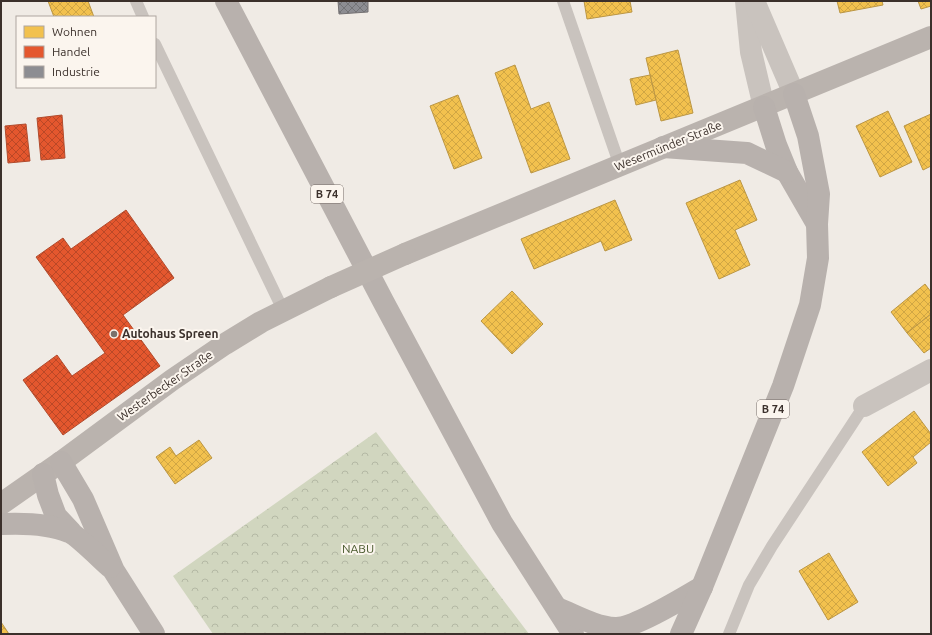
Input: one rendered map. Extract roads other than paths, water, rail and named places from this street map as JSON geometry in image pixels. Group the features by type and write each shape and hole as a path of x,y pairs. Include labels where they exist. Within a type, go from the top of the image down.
{"main road":[{"name":"B 74","path":"226,1 383,301 502,523 573,634"},
{"path":"794,94 808,136 816,175 819,194 817,224"},
{"name":"B 74","path":"702,588 783,386 810,305 818,258 817,224 787,172 776,145 764,107"},
{"path":"663,147 747,153 787,172"},
{"path":"52,468 48,495 56,516 71,532 114,571"},
{"path":"52,468 83,499 114,571 154,634"},
{"path":"1,524 18,523 42,525 71,532"},
{"path":"557,608 601,625 617,628 633,623 702,588"},
{"path":"681,634 702,588"}],"street":[{"path":"746,1 751,52 764,107"},
{"path":"754,1 794,94"},
{"name":"Wesermünder Straße","path":"405,254 931,37"},
{"name":"Westerbecker Straße","path":"1,504 172,380 225,344 283,310 405,254"},
{"path":"864,406 931,370"}],"lane":[{"path":"136,1 143,16"},
{"path":"563,1 620,166"},
{"path":"156,46 283,310"},
{"path":"729,634 749,585 772,546 864,406"}],"place":[{"name":"Autohaus Spreen","path":"114,334"}],"park label":[{"name":"NABU","path":"358,549"}]}
